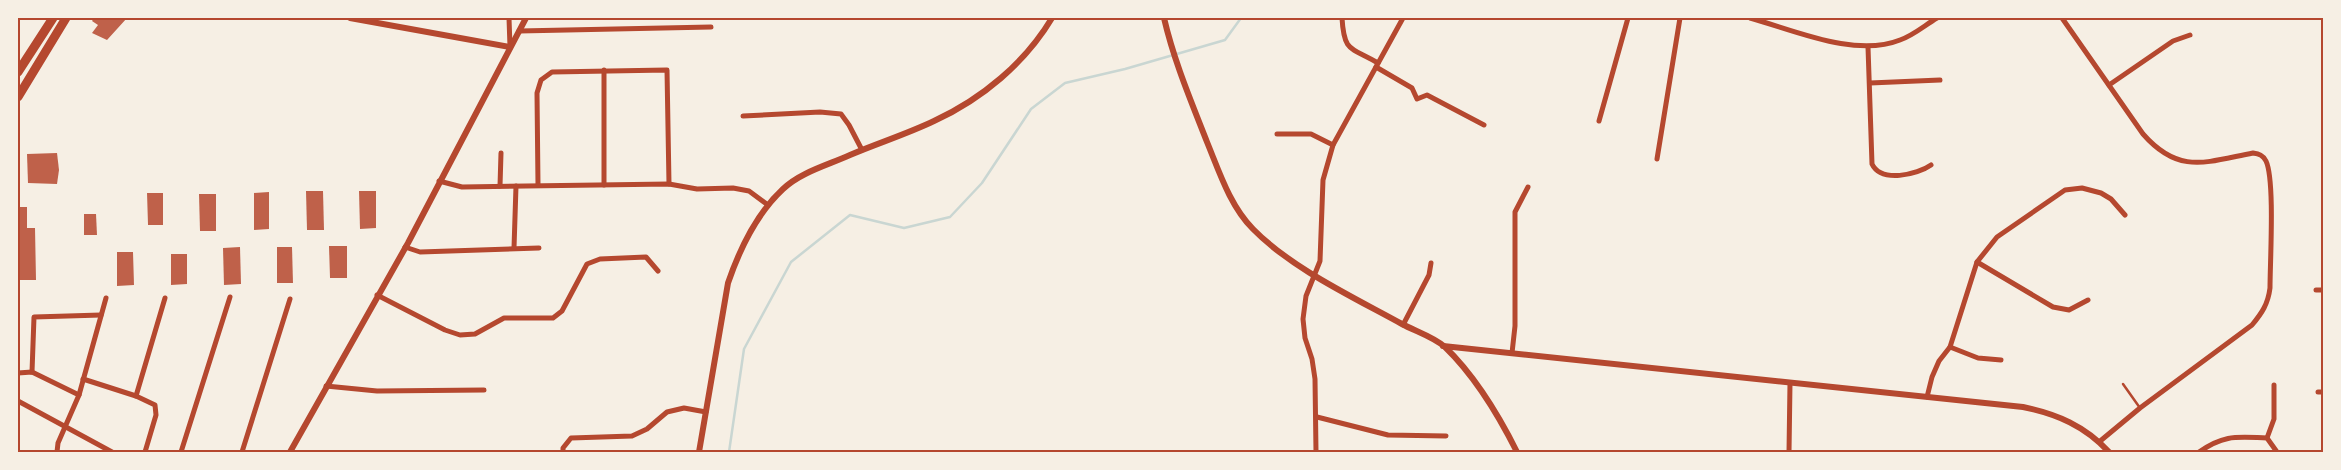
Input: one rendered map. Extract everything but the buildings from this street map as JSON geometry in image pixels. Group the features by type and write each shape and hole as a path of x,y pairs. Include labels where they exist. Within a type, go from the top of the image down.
{"highway":[{"path":"18,70 53,18"},
{"path":"18,97 66,18"}],"street":[{"path":"350,18 510,47"},
{"path":"509,18 510,47"},
{"path":"290,452 405,247 526,18"},
{"path":"699,452 728,283 737,258 748,236 768,205 784,188 806,174 935,121 975,99 1001,79 1021,58 1052,18"},
{"path":"1164,18 1180,73 1221,177 1242,215 1267,242 1314,274 1443,346 1463,368 1489,404 1517,452"},
{"path":"1342,18 1343,39 1347,46 1412,88 1417,99 1427,95 1484,125"},
{"path":"1316,452 1316,379 1305,338 1303,319 1306,296 1320,261 1323,180 1333,145 1403,18"},
{"path":"1599,121 1628,18"},
{"path":"1657,159 1680,18"},
{"path":"1750,18 1826,40 1852,46 1868,47 1901,40 1937,18"},
{"path":"2062,18 2155,148 2184,162 2203,164 2253,154 2260,155 2265,160 2270,179 2270,288 2266,308 2252,325 2140,408 2099,442"},
{"path":"519,31 711,27"},
{"path":"2109,85 2173,41 2190,35"},
{"path":"1868,47 1872,164 1876,171 1881,174 1919,173 1931,166"},
{"path":"604,70 604,185"},
{"path":"538,185 538,93 541,80 552,72 604,70 668,70 669,184"},
{"path":"1870,83 1940,80"},
{"path":"743,116 820,112 840,114 850,125 862,150"},
{"path":"1277,134 1311,134 1333,145"},
{"path":"500,186 501,153"},
{"path":"439,181 462,187 669,184 697,189 733,188 749,191 768,205"},
{"path":"514,248 516,186"},
{"path":"1512,353 1515,326 1515,212 1528,187"},
{"path":"1928,397 1932,377 1939,361 1950,346 1977,262 1997,238 2065,190 2082,188 2101,193 2111,199 2125,215"},
{"path":"405,247 420,252 539,248"},
{"path":"377,295 445,330 460,335 475,334 504,318 553,318 562,311 587,264 600,259 646,258 658,271"},
{"path":"1977,262 2053,307 2069,310 2088,300"},
{"path":"1403,324 1429,275 1431,263"},
{"path":"2316,290 2324,290"},
{"path":"181,452 230,297"},
{"path":"57,452 58,443 79,395 106,298"},
{"path":"136,396 165,298"},
{"path":"242,452 290,299"},
{"path":"32,372 34,318 101,315"},
{"path":"1443,346 2023,407 2046,412 2077,426 2099,442 2108,452"},
{"path":"1950,346 1978,358 2001,360"},
{"path":"18,372 32,372 79,395"},
{"path":"83,379 153,402 157,408 145,452"},
{"path":"1789,452 1790,383"},
{"path":"2267,438 2274,419 2274,385"},
{"path":"326,386 377,391 484,390"},
{"path":"18,401 112,452"},
{"path":"563,450 571,438 632,436 648,428 667,412 684,408 706,412"},
{"path":"1317,417 1388,435 1446,436"},
{"path":"2199,452 2219,440 2231,436 2267,438"},
{"path":"2267,438 2277,452"}],"lane":[{"path":"2122,384 2140,408"}],"waterway":[{"path":"729,452 744,349 791,262 850,215 904,228 950,217 982,183 1031,109 1065,83 1125,69 1225,40 1241,18"}]}
